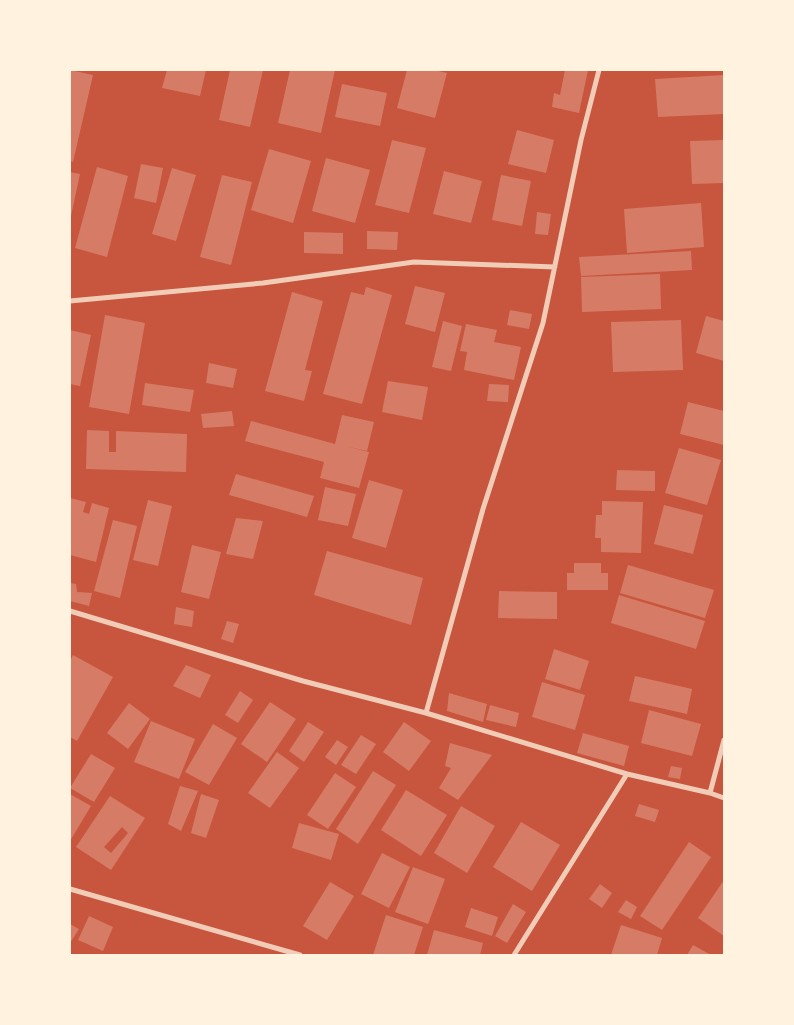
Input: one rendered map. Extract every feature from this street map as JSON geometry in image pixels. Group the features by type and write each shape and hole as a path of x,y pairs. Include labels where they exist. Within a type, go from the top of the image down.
{"street":[{"path":"426,713 483,509 543,323 581,140 599,70"},
{"path":"70,301 263,283 414,262 555,267"},
{"path":"70,611 303,681 426,713 628,774 724,798"},
{"path":"710,793 724,740"},
{"path":"514,955 628,774"},
{"path":"70,889 300,955"}],"building":[{"path":"70,70 93,75 73,162 70,161"},
{"path":"167,70 206,70 200,96 162,88"},
{"path":"230,70 263,70 250,127 219,120"},
{"path":"290,70 335,70 321,133 278,123"},
{"path":"407,70 434,70 447,73 435,118 397,108"},
{"path":"565,70 588,70 579,113 552,107 554,93 560,95"},
{"path":"724,75 724,114 658,117 655,79"},
{"path":"342,84 387,93 380,126 335,117"},
{"path":"517,130 554,140 546,173 508,164"},
{"path":"392,140 426,148 409,213 375,205"},
{"path":"724,140 724,183 692,184 690,141"},
{"path":"269,149 311,161 293,223 251,210"},
{"path":"326,158 370,170 355,223 312,211"},
{"path":"141,164 163,168 156,203 134,198"},
{"path":"97,167 128,176 107,257 75,248"},
{"path":"172,168 196,175 176,241 152,234"},
{"path":"444,171 482,181 471,223 433,214"},
{"path":"70,172 80,174 71,216 70,216"},
{"path":"222,175 252,182 231,265 200,257"},
{"path":"501,175 531,181 522,226 492,220"},
{"path":"701,203 704,247 627,253 624,209"},
{"path":"537,212 551,214 548,235 535,234"},
{"path":"367,231 398,232 397,250 367,249"},
{"path":"304,232 343,233 343,254 304,253"},
{"path":"691,251 692,270 581,276 579,257"},
{"path":"660,274 661,309 582,312 581,277"},
{"path":"415,286 445,293 435,332 405,324"},
{"path":"366,287 392,295 362,404 323,394 351,292 364,295"},
{"path":"292,292 323,301 305,370 312,371 304,401 265,391"},
{"path":"510,310 532,314 529,329 507,325"},
{"path":"105,315 145,323 129,414 89,407"},
{"path":"706,316 724,321 724,361 696,353"},
{"path":"681,320 683,370 613,372 611,322"},
{"path":"443,321 462,326 451,371 432,367"},
{"path":"466,324 497,330 494,342 521,347 514,380 464,370 467,352 460,351"},
{"path":"70,330 91,335 80,386 70,384"},
{"path":"209,363 237,369 233,388 206,383"},
{"path":"388,381 428,387 422,420 382,412"},
{"path":"145,383 194,390 190,412 142,405"},
{"path":"489,384 509,385 508,402 487,401"},
{"path":"688,402 724,411 724,445 680,434"},
{"path":"232,411 234,426 203,428 201,414"},
{"path":"342,415 374,422 367,451 345,446 369,452 359,488 320,478 324,462 245,441 251,421 335,444"},
{"path":"87,430 109,431 109,452 116,452 116,431 187,434 186,472 86,469"},
{"path":"679,448 721,460 707,505 665,493"},
{"path":"617,470 655,471 655,491 616,490"},
{"path":"236,474 314,496 307,517 229,495"},
{"path":"369,480 403,490 386,548 352,538"},
{"path":"325,487 356,494 348,526 318,520"},
{"path":"70,498 86,502 83,512 89,514 92,503 109,508 96,562 70,555"},
{"path":"148,500 172,506 158,566 133,560"},
{"path":"602,501 643,502 641,553 601,552 601,538 595,538 596,515 602,515"},
{"path":"664,505 703,515 693,554 654,544"},
{"path":"236,518 263,521 253,559 226,554"},
{"path":"113,520 137,526 120,598 94,591"},
{"path":"192,545 221,552 209,599 181,592"},
{"path":"327,551 423,578 411,625 314,595"},
{"path":"574,563 601,563 601,573 608,573 608,590 567,590 567,573 574,573"},
{"path":"628,565 714,590 705,618 620,593"},
{"path":"70,583 76,584 77,592 92,593 89,606 70,601"},
{"path":"499,591 557,592 557,619 498,618"},
{"path":"619,595 705,621 696,649 611,623"},
{"path":"176,607 194,611 192,627 174,624"},
{"path":"227,621 239,624 233,643 221,639"},
{"path":"554,649 589,661 580,690 545,679"},
{"path":"73,655 113,677 77,741 70,737 70,661"},
{"path":"186,665 211,675 200,698 173,686"},
{"path":"635,676 692,689 687,714 629,701"},
{"path":"542,682 585,695 575,730 532,717"},
{"path":"240,691 253,700 238,723 225,715"},
{"path":"449,693 487,704 483,722 447,711"},
{"path":"270,702 296,719 267,762 241,744"},
{"path":"129,703 150,719 128,749 107,733"},
{"path":"490,705 519,713 516,727 486,720"},
{"path":"649,710 701,724 692,756 641,743"},
{"path":"151,721 195,739 179,779 134,762"},
{"path":"308,722 324,732 304,762 289,751"},
{"path":"404,722 431,741 409,771 383,752"},
{"path":"213,724 237,738 209,785 185,772"},
{"path":"583,733 629,746 624,766 577,753"},
{"path":"361,735 376,744 356,774 341,765"},
{"path":"337,740 348,747 336,765 325,757"},
{"path":"450,743 492,755 458,800 439,788 451,768 445,766"},
{"path":"277,752 299,768 270,808 248,793"},
{"path":"91,754 115,768 94,802 70,788"},
{"path":"671,766 682,768 680,779 668,777"},
{"path":"373,771 396,785 358,844 336,829"},
{"path":"335,773 356,787 328,829 307,815"},
{"path":"180,786 198,791 181,831 168,824"},
{"path":"406,790 447,815 421,856 381,830"},
{"path":"70,794 91,806 70,841"},
{"path":"201,794 219,800 206,838 191,833"},
{"path":"110,796 145,818 111,870 76,847","holes":["122,827 128,833 111,853 104,847"]},
{"path":"639,804 659,810 655,822 635,816"},
{"path":"461,806 495,826 467,873 434,853"},
{"path":"521,822 560,845 532,891 493,867"},
{"path":"299,823 339,834 331,860 292,848"},
{"path":"689,842 711,857 662,930 640,916"},
{"path":"382,853 410,867 389,908 361,894"},
{"path":"413,867 445,879 428,924 395,912"},
{"path":"724,880 724,936 698,918"},
{"path":"330,882 354,896 327,940 303,926"},
{"path":"600,884 612,893 602,908 589,899"},
{"path":"626,900 637,907 631,919 618,912"},
{"path":"513,904 526,912 507,943 495,936"},
{"path":"471,908 498,917 492,936 465,927"},
{"path":"386,915 423,927 414,955 373,955"},
{"path":"89,916 113,927 103,951 78,940"},
{"path":"70,924 79,929 70,943"},
{"path":"621,925 662,938 657,955 611,955"},
{"path":"434,930 483,943 480,955 427,955"},
{"path":"693,945 711,955 687,955"}]}
